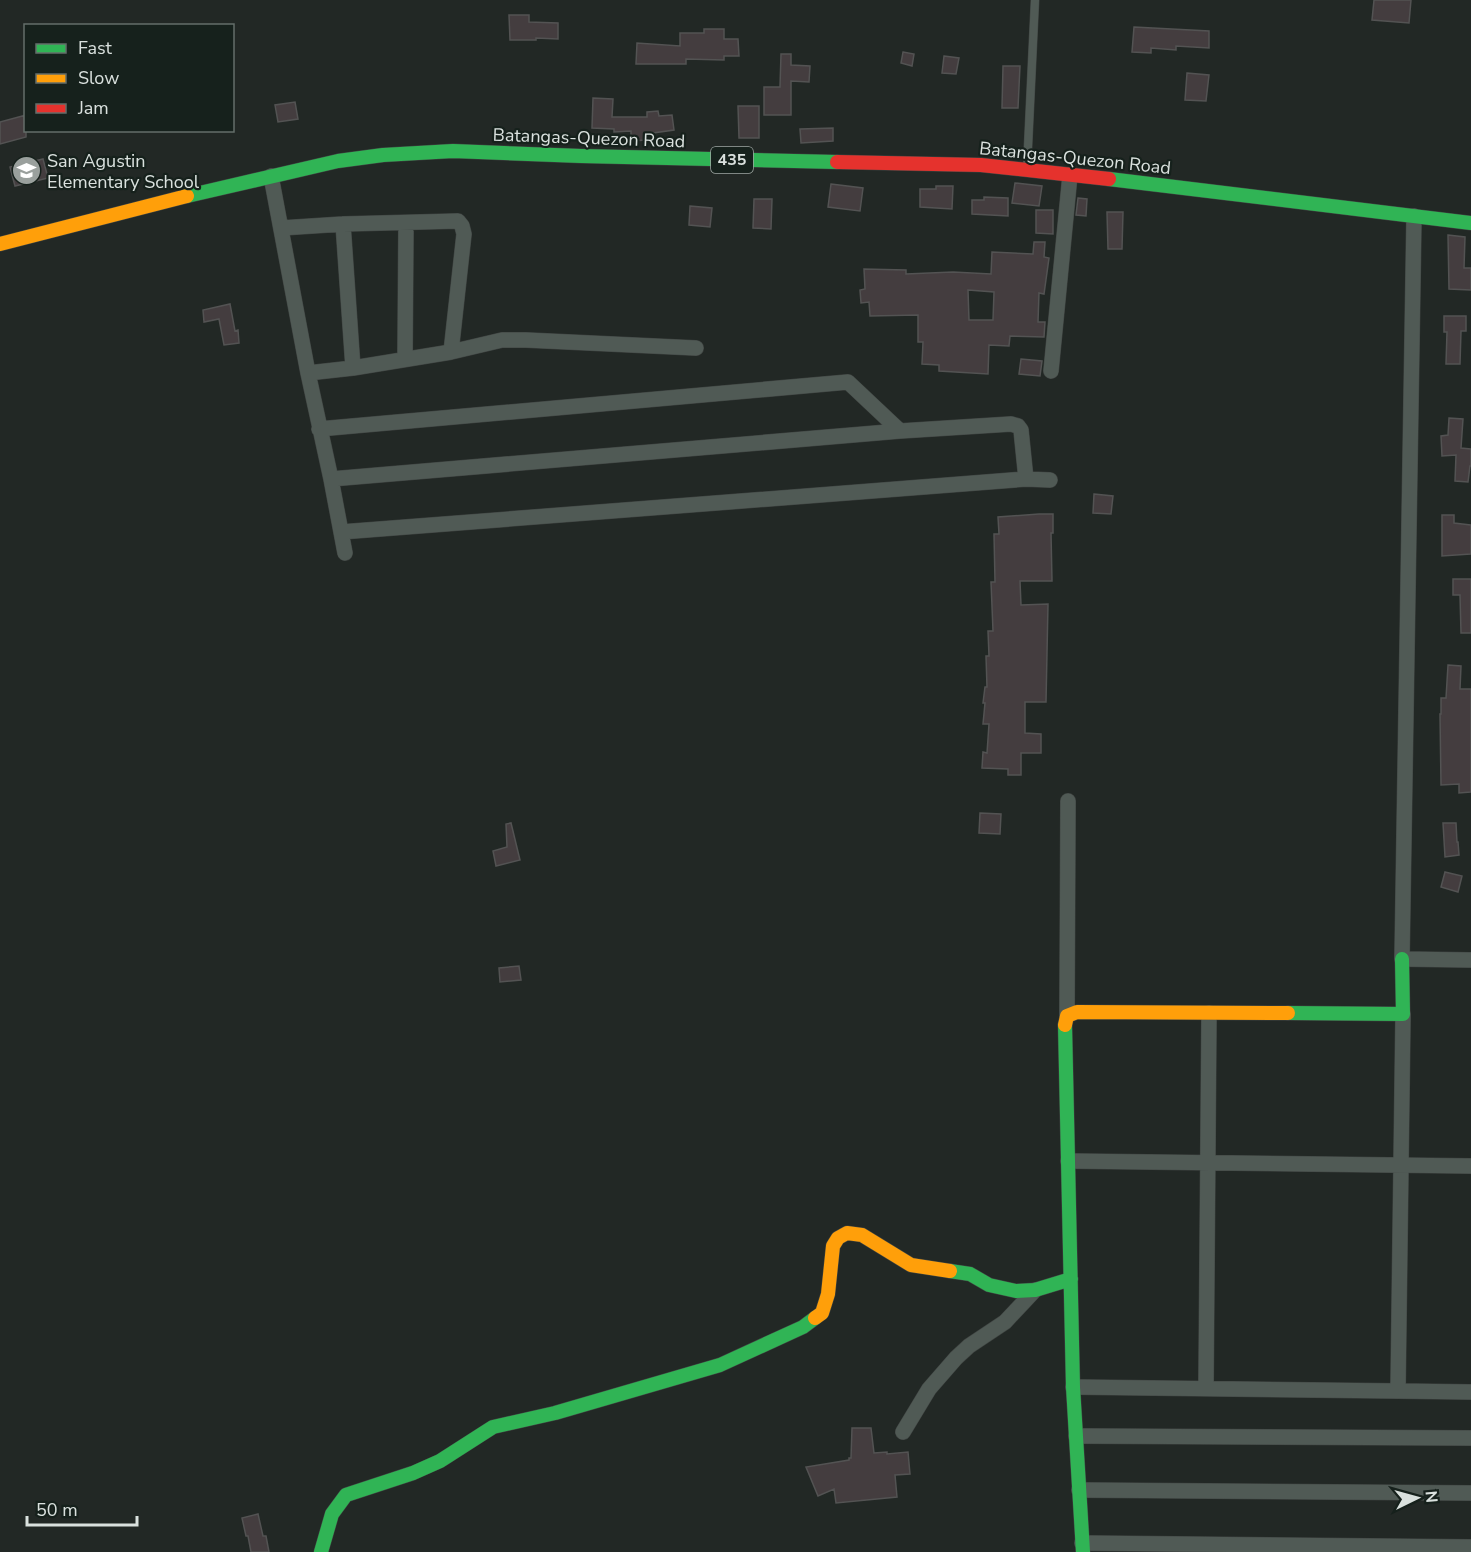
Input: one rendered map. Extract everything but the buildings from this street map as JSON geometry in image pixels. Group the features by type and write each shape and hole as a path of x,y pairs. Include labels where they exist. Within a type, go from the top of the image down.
{"street":[{"name":"Batangas-Quezon Road","path":"0,244 168,200 338,160 453,151 981,165 1471,223"},
{"path":"1051,371 1070,175"},
{"path":"271,176 345,553"},
{"path":"1398,1391 1402,959 1414,216"},
{"path":"281,228 458,221 464,234 451,352"},
{"path":"343,224 353,368"},
{"path":"405,359 406,224"},
{"path":"308,373 451,352 502,340 696,348"},
{"path":"319,429 848,382 900,431"},
{"path":"331,479 900,431 1011,424 1018,426 1021,430 1026,479"},
{"path":"341,532 1026,479 1050,480"},
{"path":"1068,801 1067,1016 1065,1023 1073,1387 1083,1548 1471,1547"},
{"path":"1402,959 1471,960"},
{"path":"1067,1016 1077,1012 1403,1014"},
{"path":"1206,1389 1209,1013"},
{"path":"1068,1161 1471,1166"},
{"path":"321,1552 332,1514 346,1495 413,1473 440,1461 493,1427 555,1413 720,1365 803,1327 822,1313 828,1294 833,1246 838,1238 848,1233 862,1235 911,1265 970,1274 989,1285 1016,1291 1035,1290 1071,1279"},
{"path":"903,1432 929,1389 956,1358 969,1346 1005,1322 1035,1290"},
{"path":"1073,1387 1471,1392"},
{"path":"1076,1436 1471,1438"},
{"path":"1079,1490 1471,1492"}],"lane":[{"path":"1027,170 1035,0"}],"traffic: fast":[{"path":"187,196 338,161 383,155 453,151 837,162"},
{"path":"1109,179 1471,223"},
{"path":"1288,1013 1403,1014 1402,959"},
{"path":"1065,1025 1073,1387 1083,1552"},
{"path":"950,1271 970,1274 989,1285 1016,1291 1035,1290 1071,1279"},
{"path":"321,1552 332,1514 346,1495 413,1473 440,1461 493,1427 555,1413 720,1365 803,1327 815,1318"}],"traffic: slow":[{"path":"0,244 187,196"},
{"path":"1065,1025 1067,1016 1077,1012 1288,1013"},
{"path":"815,1318 822,1313 828,1294 833,1246 838,1238 847,1233 862,1235 911,1265 950,1271"}],"traffic: jam":[{"path":"837,162 981,165 1109,179"}],"place":[{"name":"San Agustin Elementary School","path":"26,171"}]}
